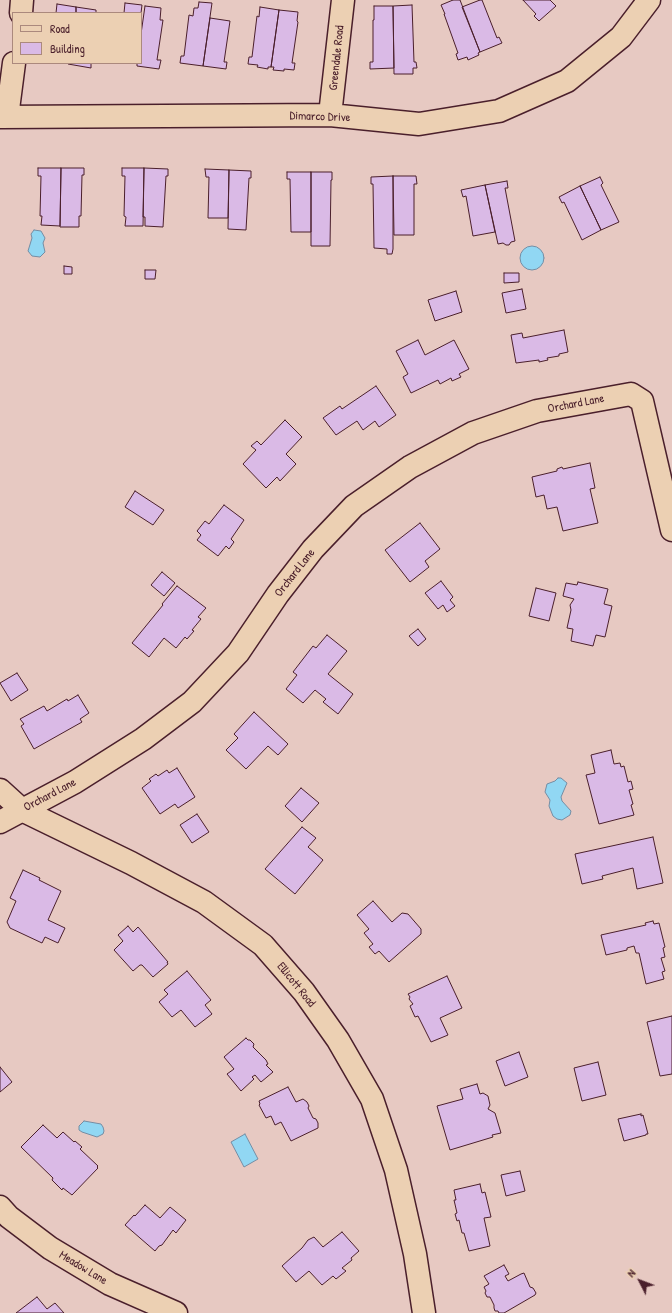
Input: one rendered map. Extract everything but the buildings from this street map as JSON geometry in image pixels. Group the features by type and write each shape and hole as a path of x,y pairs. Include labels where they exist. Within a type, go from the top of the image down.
{"street":[{"path":"21,12 22,0"},
{"name":"Greendale Road","path":"330,115 343,0"},
{"name":"Dimarco Drive","path":"4,117 330,115 419,124 499,111 566,81 618,40 649,0"},
{"path":"4,117 14,64"},
{"name":"Orchard Lane","path":"0,822 76,782 143,739 192,702 238,653 278,594 313,549 354,506 410,467 473,434 537,411 631,394 642,401 672,530"},
{"name":"Ellicott Road","path":"0,790 22,810 131,863 204,902 263,945 304,992 338,1040 372,1099 396,1170 415,1254 424,1313"},
{"name":"Meadow Lane","path":"0,1207 9,1217 50,1248 110,1284 176,1313"}],"water":[{"path":"34,230 41,231 45,238 43,243 45,252 40,257 32,256 28,251 32,238 31,234"},
{"path":"532,246 537,247 543,253 543,263 537,269 532,270 527,269 521,263 520,258 521,253 527,247"},
{"path":"561,778 567,783 561,797 562,801 571,811 570,815 562,820 553,816 549,806 550,800 545,792 547,784"},
{"path":"84,1121 101,1124 104,1131 103,1134 97,1137 79,1130 79,1126"},
{"path":"245,1134 258,1159 244,1167 231,1142"}]}
